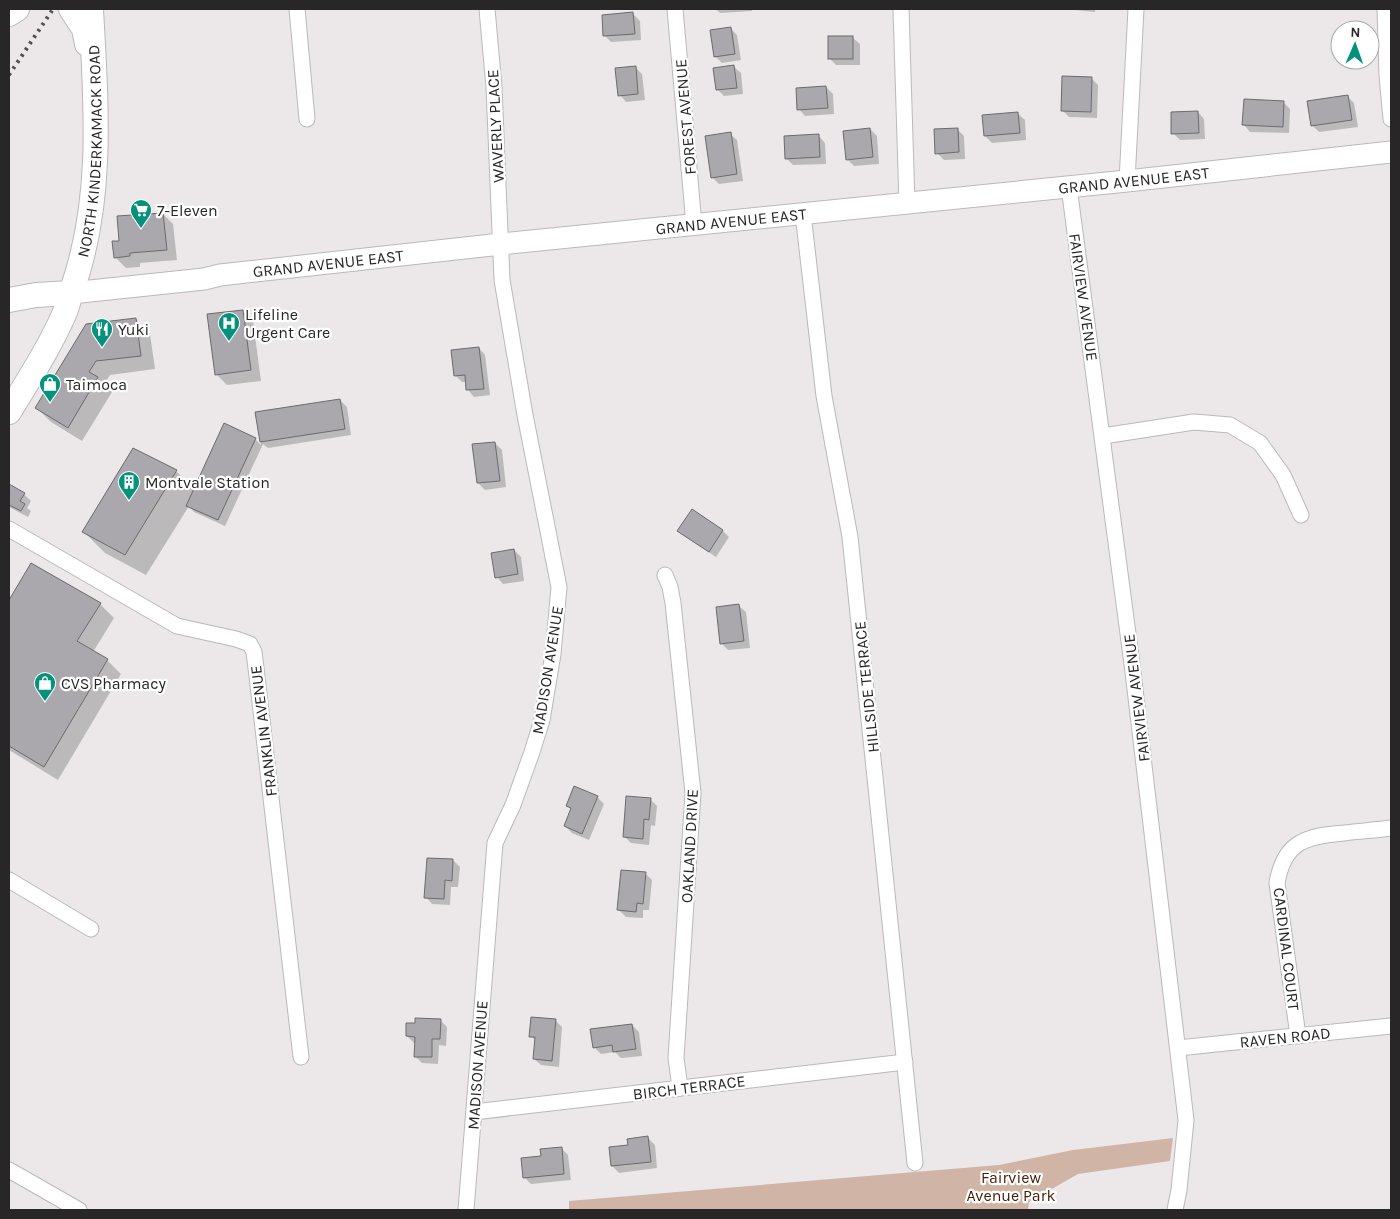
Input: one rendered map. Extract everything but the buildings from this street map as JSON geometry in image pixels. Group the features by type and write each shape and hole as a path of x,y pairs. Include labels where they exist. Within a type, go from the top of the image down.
{"main road":[{"path":"9,14 17,9"},
{"path":"71,9 84,29 96,98"},
{"name":"NORTH KINDERKAMACK ROAD","path":"9,412 48,347 65,311 81,263 95,179 96,98 92,9"},
{"name":"GRAND AVENUE EAST","path":"71,292 204,279 220,275 501,244 907,204 1391,152"},
{"path":"9,300 36,295 71,292"}],"street":[{"path":"297,9 307,119"},
{"name":"WAVERLY PLACE","path":"487,9 494,87 501,244"},
{"name":"FOREST AVENUE","path":"675,9 694,225"},
{"path":"901,9 907,204"},
{"path":"1127,181 1136,9"},
{"path":"1384,9 1391,119"},
{"name":"FAIRVIEW AVENUE","path":"1069,187 1132,664 1186,1120 1179,1190 1175,1210"},
{"name":"HILLSIDE TERRACE","path":"803,214 824,396 850,537 915,1163"},
{"name":"MADISON AVENUE","path":"466,1210 495,843 513,805 542,720 553,654 559,588 525,415 502,280 501,244"},
{"path":"1103,436 1194,422 1230,425 1260,443 1283,475 1301,515"},
{"name":"FRANKLIN AVENUE","path":"9,529 177,626 236,639 250,644 254,652 256,668 301,1057"},
{"name":"OAKLAND DRIVE","path":"665,575 670,587 673,603 693,794 676,1058 680,1088"},
{"name":"CARDINAL COURT","path":"1298,1036 1277,883 1286,856 1296,845 1308,838 1391,828"},
{"path":"9,880 91,929"},
{"name":"RAVEN ROAD","path":"1178,1048 1391,1026"},
{"name":"BIRCH TERRACE","path":"474,1112 905,1062"},
{"path":"9,1170 79,1210"}],"green space":[{"name":"Fairview Avenue Park","path":"1173,1138 1170,1161 1078,1174 1029,1202 1028,1210 569,1210 569,1201 999,1165 1073,1150"}],"railway":[{"path":"9,75 53,9"}],"place":[{"name":"7-Eleven","path":"141,229"},
{"name":"Lifeline Urgent Care","path":"229,342"},
{"name":"Yuki","path":"102,348"},
{"name":"Taimoca","path":"50,403"},
{"name":"Montvale Station","path":"129,501"},
{"name":"CVS Pharmacy","path":"45,702"}]}
